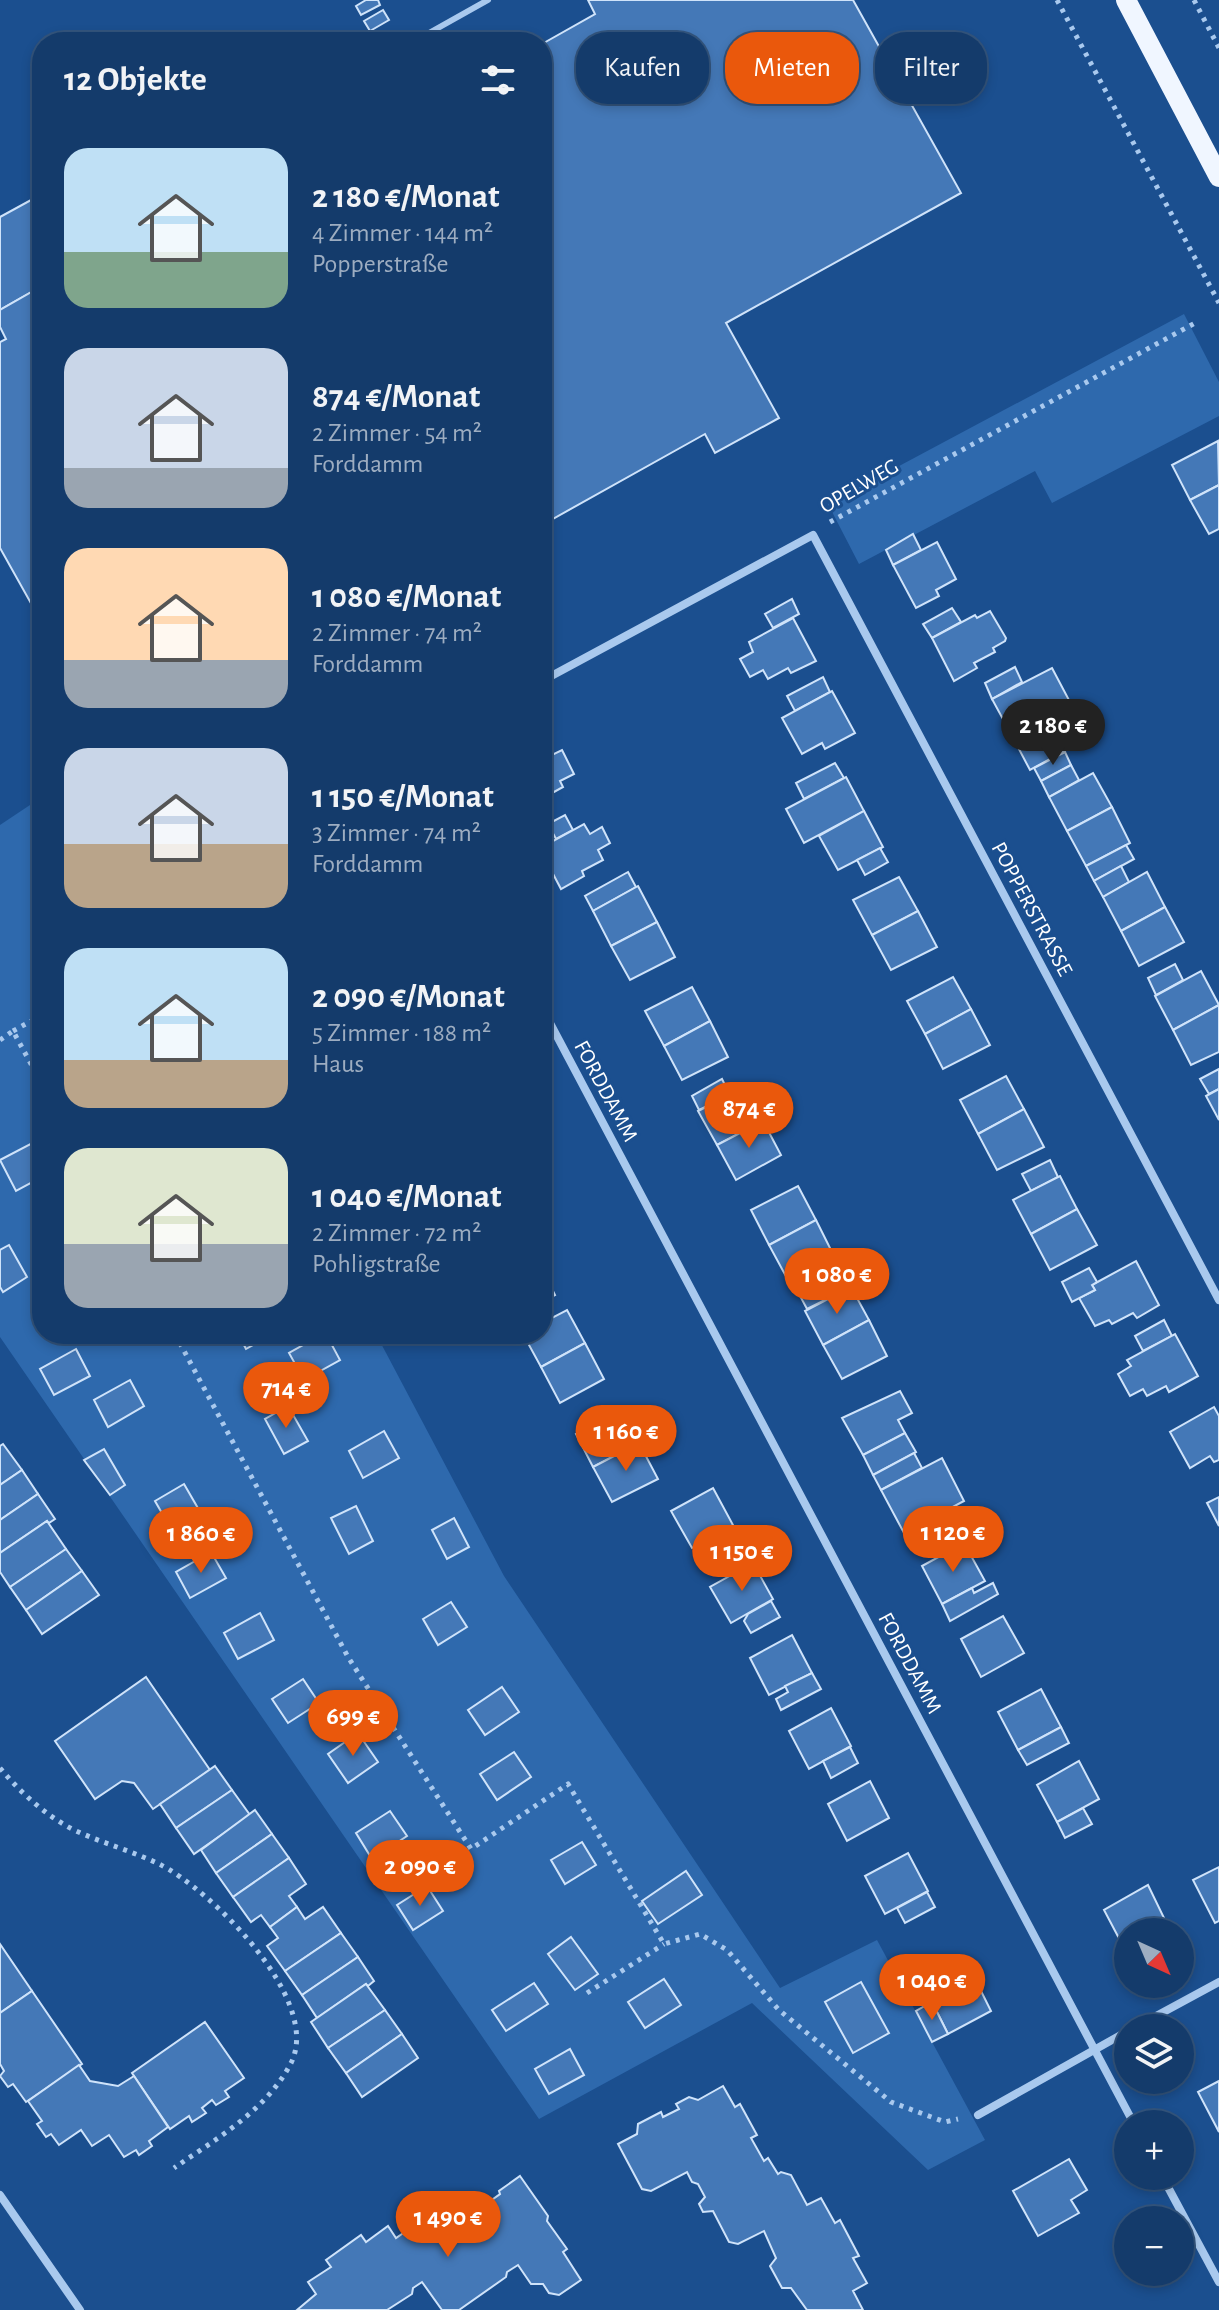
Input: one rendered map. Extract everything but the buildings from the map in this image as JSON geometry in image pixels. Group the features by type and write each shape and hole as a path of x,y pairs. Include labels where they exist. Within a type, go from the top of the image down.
{"main road":[{"path":"1126,0 1219,177"}],"street":[{"name":"OPELWEG","path":"552,676 813,535"},
{"name":"POPPERSTRASSE","path":"813,535 1219,1300"},
{"name":"FORDDAMM","path":"552,1027 1126,2110"},
{"path":"1160,2014 1219,1982"},
{"path":"978,2115 1114,2039"},
{"path":"1170,2190 1219,2282"},
{"path":"0,2195 80,2310"}],"lane":[{"path":"431,32 488,0"}],"path":[{"path":"1057,0 1219,303"},
{"path":"1194,0 1219,48"},
{"name":"OPELWEG","path":"813,535 835,517 1195,323"},
{"path":"0,1040 32,1021"},
{"path":"13,1031 32,1066"},
{"path":"180,1344 348,1657 471,1849 568,1784 664,1944"},
{"path":"0,1768 41,1809 74,1830 161,1865 208,1896 246,1936 285,1992 296,2031 292,2062 264,2101 224,2134 174,2168"},
{"path":"587,1993 664,1944 700,1934 727,1950 779,2010 891,2102 945,2122 978,2115"}],"shaded area":[{"path":"1184,314 1219,382 1219,416 1052,503 1035,471 859,564 828,504"},
{"path":"32,804 32,1344 381,1344 504,1576 780,1988 877,1940 985,2140 928,2170 752,2003 539,2119 0,1337 0,825"}]}
